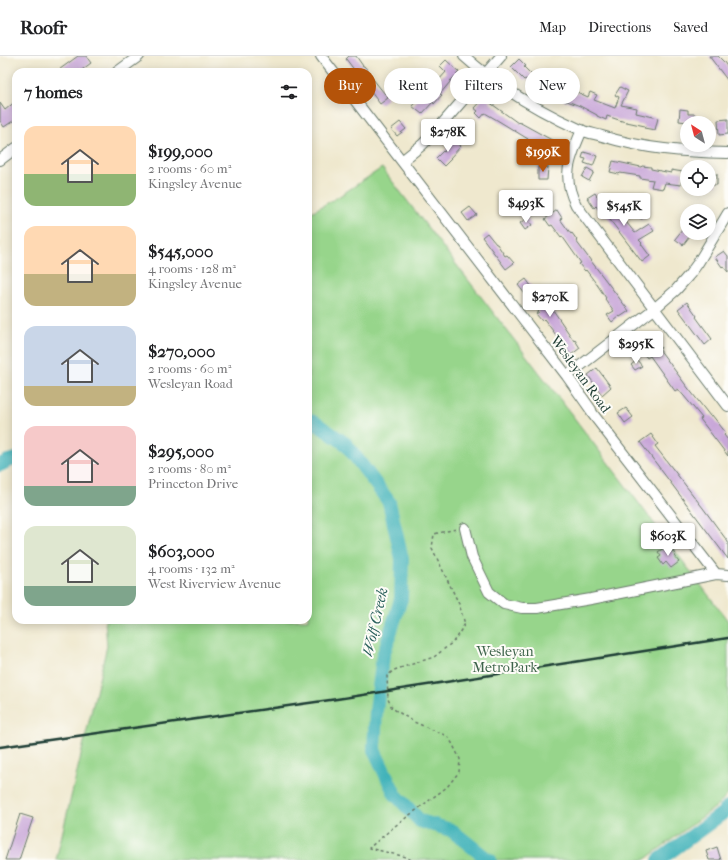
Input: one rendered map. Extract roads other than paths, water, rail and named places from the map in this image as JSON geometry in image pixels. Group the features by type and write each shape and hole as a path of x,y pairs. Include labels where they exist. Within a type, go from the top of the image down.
{"street":[{"path":"122,68 139,56"},
{"name":"Wesleyan Road","path":"321,56 567,376 592,412 716,574"},
{"path":"464,56 477,68"},
{"path":"491,68 501,56"},
{"path":"517,96 542,111 582,130 613,139 660,149 685,152 728,153"},
{"path":"402,161 422,145 460,104"},
{"path":"582,130 568,167 569,188 572,197 580,211 728,406"},
{"path":"1,158 12,151"},
{"path":"567,376 654,309 676,290 690,274 727,218"},
{"path":"465,528 472,557 489,592 504,604 522,608 537,608 591,599 716,574 728,575"}],"waterway":[{"name":"Wolf Creek","path":"312,422 346,444 389,502 402,559 401,599 383,656 376,711 374,750 395,794 420,821 451,830 490,860"},
{"name":"Wolf Creek","path":"0,465 12,460"},
{"name":"Wolf Creek","path":"659,860 723,813 728,807"}],"railway":[{"path":"0,747 337,699 728,638"}],"park label":[{"name":"Wesleyan MetroPark","path":"505,660"}]}
